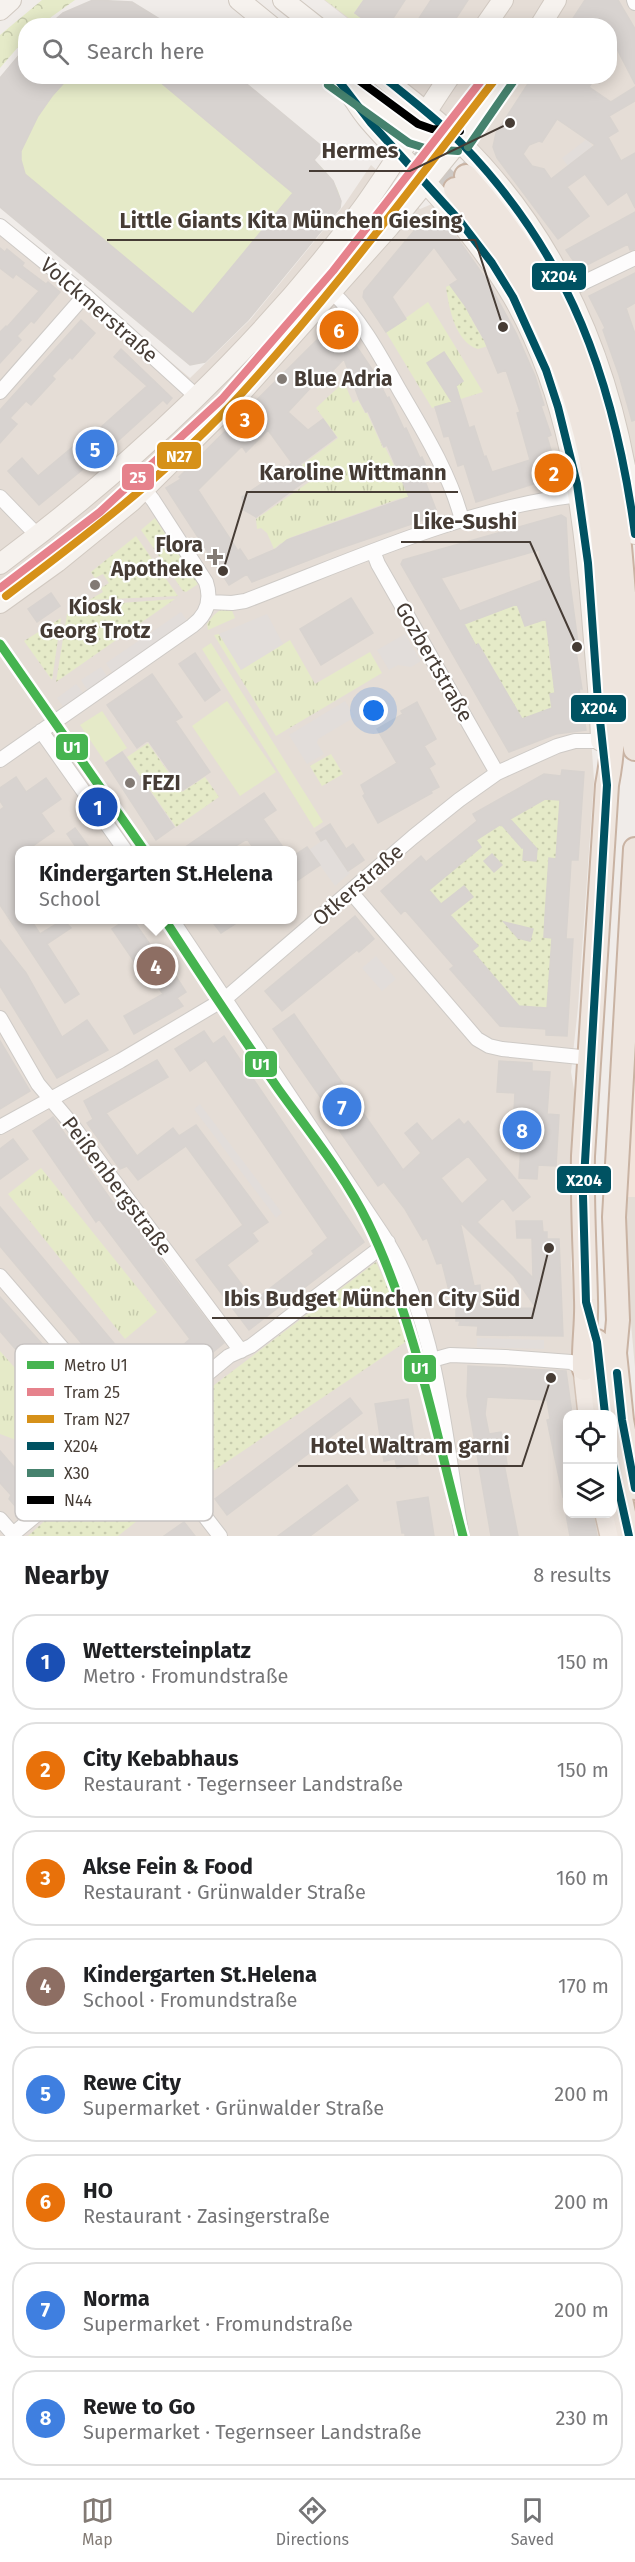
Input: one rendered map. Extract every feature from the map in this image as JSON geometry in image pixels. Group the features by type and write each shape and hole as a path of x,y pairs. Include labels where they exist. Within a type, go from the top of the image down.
{"highway":[{"path":"584,1369 586,1302 582,1196 607,785 613,753 612,650 598,504 582,423 562,361 534,302 461,183 509,230 549,296 574,348 597,414 616,512 629,649 635,749"},
{"path":"602,741 607,785"},
{"path":"635,849 632,935 614,1188 618,1320 615,1353 618,1389 635,1488"},
{"path":"586,1302 597,1342 605,1410"},
{"path":"618,1320 627,1352 635,1402"},
{"path":"613,1464 629,1536"}],"main road":[{"path":"0,10 11,0"},
{"path":"239,0 261,18"},
{"path":"283,0 306,18"},
{"path":"491,18 503,0"},
{"path":"343,84 413,133 430,139 459,141"},
{"path":"391,84 459,141 514,203 540,241 568,290 598,361 615,412 626,462 634,524"},
{"path":"0,564 38,536 123,463 196,396 265,326 361,210 445,84"},
{"path":"0,603 95,532 144,488 239,395 427,182 498,84"},
{"path":"350,90 366,117 427,182 492,264 532,334 543,361 564,422 579,495 589,575 602,741"},
{"path":"584,1369 589,1410"},
{"path":"607,1518 611,1536"}],"street":[{"name":"Volckmerstraße","path":"0,226 85,296 196,396"},
{"path":"568,290 635,258"},
{"path":"332,292 352,314 385,364 415,416 447,478 462,520"},
{"path":"0,392 85,296"},
{"path":"0,760 192,626 205,614 209,602 206,582 144,488 123,463"},
{"path":"209,602 245,601 373,551 462,520 579,495"},
{"path":"0,496 38,536"},
{"name":"Gozbertstraße","path":"373,551 378,564 497,773"},
{"path":"41,731 122,846"},
{"name":"Otkerstraße","path":"0,1127 50,1101 226,998 455,803 497,773 557,746 577,741 602,741"},
{"path":"350,891 477,1039 489,1046 502,1049 590,1058"},
{"path":"175,924 405,1271 432,1360 462,1536"},
{"name":"Peißenbergstraße","path":"0,1018 50,1101 76,1131 241,1351"},
{"path":"213,1369 229,1356 251,1346 387,1242"},
{"path":"0,1276 59,1344"},
{"path":"432,1360 450,1355 549,1360 571,1362 584,1369"},
{"path":"0,1519 13,1534 29,1521"},
{"path":"208,1521 220,1536"}],"shaded area":[{"path":"324,0 635,0 635,482 623,414 606,354 583,299 559,253 488,158 456,124 404,84 617,84 617,18 347,18"},
{"path":"587,139 593,147 568,166 562,158"},
{"path":"371,165 420,209 432,204 468,242 521,326 547,394 568,476 585,650 594,780 578,1007 571,1072 576,1101 571,1263 584,1410 563,1410 563,1518 603,1518 606,1536 0,1536 0,218 190,378 250,320 344,205"},
{"path":"181,612 188,622 113,674 106,663"},
{"path":"267,614 283,644 241,670 219,634"},
{"path":"405,634 421,661 411,667 398,665 389,670 377,650"},
{"path":"101,667 108,678 88,691 81,680"},
{"path":"76,684 84,694 64,708 57,698"},
{"path":"345,701 355,717 318,739 317,743 324,754 307,764 289,735"},
{"path":"326,838 350,873 335,886 309,850"},
{"path":"376,956 396,979 382,991 362,968"},
{"path":"635,1015 635,1197 626,1197"},
{"path":"200,1104 282,1213 276,1218 194,1109"},
{"path":"626,1197 635,1197 635,1368 627,1279"},
{"path":"477,1338 544,1340 544,1349 477,1347"}],"green space":[{"path":"42,0 75,0 50,18 20,18"},
{"path":"325,0 363,0 354,13 361,18 349,18"},
{"path":"18,20 18,47 0,68 0,35"},
{"path":"18,56 18,84 246,84 324,148 314,160 329,175 337,188 341,201 340,208 248,320 205,362 190,365 0,207 0,78"},
{"path":"450,285 463,304 470,300 480,315 472,320 483,339 490,336 495,344 478,349 464,339 451,314 446,287"},
{"path":"428,302 483,392 432,408 386,332"},
{"path":"344,382 353,403 358,400 367,413 383,448 385,447 412,497 403,500 401,498 289,538 290,542 283,545 281,543 274,549 267,533 261,528 257,529 256,519 312,480 302,465 338,438 316,408"},
{"path":"155,518 198,584 186,592 183,591 141,530"},
{"path":"136,536 178,596 89,600 103,592 101,588 109,583 103,574 95,578 91,572"},
{"path":"544,594 552,655 549,656 555,693 552,708 520,720 515,706 479,644 476,646 464,624"},
{"path":"175,599 56,682 67,614 80,606"},
{"path":"231,608 235,618 208,630 207,624 214,615"},
{"path":"61,618 52,680 24,641"},
{"path":"219,634 241,670 290,640 315,684 370,652 382,673 276,736 214,635"},
{"path":"211,643 323,822 314,828 202,649"},
{"path":"227,701 276,772 240,796 192,726"},
{"path":"102,711 127,748 105,762 80,725"},
{"path":"148,743 182,792 205,777 219,797 176,827 127,757"},
{"path":"331,754 343,774 322,786 310,766"},
{"path":"549,797 560,800 556,859 549,858 544,937 552,938 547,1008 519,1006 472,951 478,946 428,890 480,847 476,840 485,833"},
{"path":"41,1168 157,1312 125,1339 8,1194"},
{"path":"376,1262 397,1308 407,1341 213,1471 213,1386"},
{"path":"0,1351 15,1368 15,1440 0,1434"},
{"path":"44,1521 137,1521 118,1536 28,1536"}],"building":[{"path":"93,0 132,2 158,18 57,18 63,13"},
{"path":"364,0 405,0 393,18 362,18 355,13"},
{"path":"431,0 468,0 456,18 419,18"},
{"path":"585,0 618,0 635,29 635,84 617,49 617,18 573,18"},
{"path":"18,57 18,84 63,84 38,116 21,151 25,174 193,314 293,193 163,84 247,84 324,148 314,160 333,181 341,201 340,208 248,320 205,362 190,365 0,207 0,78"},
{"path":"528,84 591,84 589,87 611,102 635,87 635,101 609,116 618,131 608,137 621,161 635,153 635,208 627,192 608,205 585,174 567,187 589,216 558,239 497,158 493,147 496,133","holes":["557,119 595,145 551,179 544,169 532,166 523,154 529,145 542,142"]},
{"path":"635,212 635,249 630,250 628,244 579,269 566,250"},
{"path":"430,217 450,229 465,249 488,282 516,333 535,376 544,405 541,406 551,435 547,437 559,476 476,502 464,464 458,466 449,436 444,437 435,407 452,402 427,363 444,352 463,381 456,386 469,428 474,426 484,457 486,456 492,472 530,460 517,413 520,412 506,370 498,373 484,339 450,285 458,280 434,247 392,297 406,319 386,332 363,297 364,291 423,220"},
{"path":"0,248 5,252 7,249 24,263 22,266 60,292 34,323 31,321 17,336 21,340 0,363 0,332 39,291 16,274 13,278 0,268"},
{"path":"635,273 635,303 626,308 635,334 635,420 632,421 603,330 605,328 589,296"},
{"path":"81,320 95,333 72,359 70,357 52,376 55,379 31,405 26,401 10,418 17,424 0,443 0,410"},
{"path":"335,322 340,322 376,375 420,458 422,457 431,478 425,481 438,515 335,550 252,582 247,574 229,585 166,488 181,479 179,477","holes":["344,359 366,412 368,411 384,447 387,445 409,497 287,540 276,549 248,561 240,549 238,551 198,490 242,446 246,452 268,430 292,463 242,497 244,510 256,517 309,478 300,464 336,437 323,419 308,430 288,412 315,383 318,386"]},
{"path":"121,349 172,398 167,404 163,400 120,439 39,505 8,471 22,458 38,476 88,434 90,437 147,386 114,357"},
{"path":"561,515 566,518 569,576 579,650 576,651 582,689 579,689 586,730 556,734 509,752 401,564 403,560","holes":["539,550 542,580 460,611 441,578","517,604 525,626 546,619 555,693 550,694 552,708 522,719 464,624"]},
{"path":"51,593 60,606 37,622 28,609"},
{"path":"351,598 373,633 321,665 300,629"},
{"path":"195,653 220,690 205,701 179,664"},
{"path":"152,674 182,717 175,721 210,772 183,790 148,740 137,748 107,705"},
{"path":"417,702 436,739 424,746 435,764 429,768 439,787 378,823 363,796 365,794 361,785 397,763 377,729 403,714 401,711"},
{"path":"122,752 174,827 156,840 106,763"},
{"path":"562,770 584,772 578,860 571,860 566,939 573,939 567,1036 546,1035 546,1029 500,1026 450,969 454,966 405,910 401,914 381,891 421,856 426,862 477,821 473,814 544,774 561,776","holes":["545,799 560,800 556,859 549,858 545,917 544,937 552,938 547,1008 519,1006 472,951 478,946 450,915 473,897 464,886 441,904 429,890 481,847 476,840 501,824 522,848 524,847 523,860 536,861 537,849 510,819"]},
{"path":"16,777 26,792 46,778 61,799 41,813 54,831 33,846 15,846 15,924 34,924 40,934 56,924 67,924 71,928 47,944 79,994 65,1003 0,905 0,810 4,807 0,801 0,788"},
{"path":"264,793 276,810 263,819 282,846 252,846 247,839 236,846 187,846"},
{"path":"330,824 346,849 353,844 364,860 348,871 326,838 321,841 316,833"},
{"path":"75,828 88,846 75,846 67,834"},
{"path":"307,847 320,865 297,881 297,854"},
{"path":"492,854 502,865 494,872 484,861"},
{"path":"355,916 374,939 359,952 357,950 282,1011 265,991"},
{"path":"504,922 533,929 530,941 518,938"},
{"path":"120,924 136,924 165,966 168,964 186,992 177,998 183,1006 134,1034 124,1016 163,994 150,976 146,979 112,929"},
{"path":"214,924 235,924 221,933"},
{"path":"0,940 26,973 62,1037 87,1020 108,1050 57,1078 0,986"},
{"path":"294,1014 403,1170 421,1153 405,1133 417,1123 432,1141 459,1119 464,1125 468,1121 530,1197 513,1211 503,1198 477,1222 533,1278 532,1238 517,1238 516,1221 542,1221 543,1232 547,1232 547,1239 559,1239 563,1336 477,1335 478,1326 459,1325 460,1321 456,1321 456,1290 449,1291 442,1263 437,1264 427,1238 423,1240 405,1209 384,1182 378,1186 325,1110 328,1108 273,1029","holes":["468,1156 488,1180 462,1204 441,1178","460,1222 514,1276 536,1308 482,1309 480,1285 474,1286"]},
{"path":"204,1031 213,1044 224,1036 364,1242 249,1330 196,1260 243,1225 186,1146 138,1180 127,1166 120,1169 87,1123 93,1119 84,1101 157,1060 168,1077 106,1113 137,1156 173,1128 179,1136 196,1125 268,1222 252,1233 258,1241 227,1265 254,1301 314,1254 312,1251 328,1238 206,1060 190,1071 175,1049"},
{"path":"0,1041 30,1091 0,1109"},
{"path":"499,1061 532,1063 532,1071 550,1072 547,1114 559,1115 556,1166 538,1165 537,1179 519,1178 521,1146 512,1146 515,1093 497,1092"},
{"path":"53,1117 114,1204 117,1202 224,1343 213,1352 213,1344 184,1344 190,1339 99,1219 96,1222 33,1131"},
{"path":"13,1139 28,1159 0,1179 0,1149"},
{"path":"0,1207 115,1344 82,1344 0,1246"},
{"path":"0,1297 42,1344 15,1344 15,1348 0,1331"},
{"path":"468,1366 566,1371 571,1410 563,1410 563,1497 547,1420 550,1419 547,1400 487,1397 485,1414 489,1434 501,1432 503,1438 507,1464 504,1464 518,1536 491,1536 467,1396"},
{"path":"350,1398 362,1413 227,1515 215,1499"},
{"path":"408,1399 418,1464 397,1468 395,1459 384,1461 375,1404"},
{"path":"0,1451 15,1468 15,1506 9,1499 11,1495 0,1483"},
{"path":"347,1485 358,1500 310,1536 278,1536"},
{"path":"428,1497 434,1536 405,1536 405,1533 402,1533 397,1502"},
{"path":"567,1518 594,1518 597,1536 570,1536"},
{"path":"184,1522 195,1536 164,1536"}],"tunnel":[{"path":"372,84 408,116 466,176"},
{"path":"394,127 455,189"}],"metro line":[{"name":"U1","path":"0,644 141,846"},
{"name":"U1","path":"168,924 264,1069 338,1171 368,1223 384,1259 411,1336 463,1536"}],"tram line":[{"name":"25","path":"0,588 100,512 222,399 333,271 479,84"},
{"name":"N27","path":"6,596 150,482 230,406 333,288 491,84"}],"transit line":[{"name":"X204","path":"341,84 371,123 459,220 492,263 513,297 546,370 558,407 577,484 588,563 598,702 607,785 583,1196 586,1302 597,1342 605,1410"},
{"name":"N44","path":"364,84 418,124 432,129 460,131"},
{"name":"X204","path":"392,84 462,144 500,187 532,231 559,277 582,324 600,373 626,478 635,534"},
{"name":"N44","path":"450,135 485,84"},
{"name":"X30","path":"468,147 512,84"},
{"name":"X30","path":"328,85 409,143 428,149 458,151"},
{"name":"X204","path":"617,1373 622,1420 635,1488"},
{"name":"X204","path":"613,1464 629,1536"}],"place":[{"name":"Hermes","path":"510,123"},
{"name":"Little Giants Kita München Giesing","path":"503,327"},
{"name":"HO","path":"339,330"},
{"name":"Blue Adria","path":"282,379"},
{"name":"Akse Fein & Food","path":"245,419"},
{"name":"Rewe City","path":"95,449"},
{"name":"City Kebabhaus","path":"554,473"},
{"name":"Flora Apotheke","path":"215,557"},
{"name":"Karoline Wittmann","path":"223,571"},
{"name":"Kiosk Georg Trotz","path":"95,585"},
{"name":"Like-Sushi","path":"577,647"},
{"name":"FEZI","path":"130,783"},
{"name":"Wettersteinplatz","path":"98,807"},
{"name":"Kindergarten St.Helena","path":"156,966"},
{"name":"Norma","path":"342,1107"},
{"name":"Rewe to Go","path":"522,1130"},
{"name":"Ibis Budget München City Süd","path":"549,1248"},
{"name":"Hotel Waltram garni","path":"551,1378"}]}
